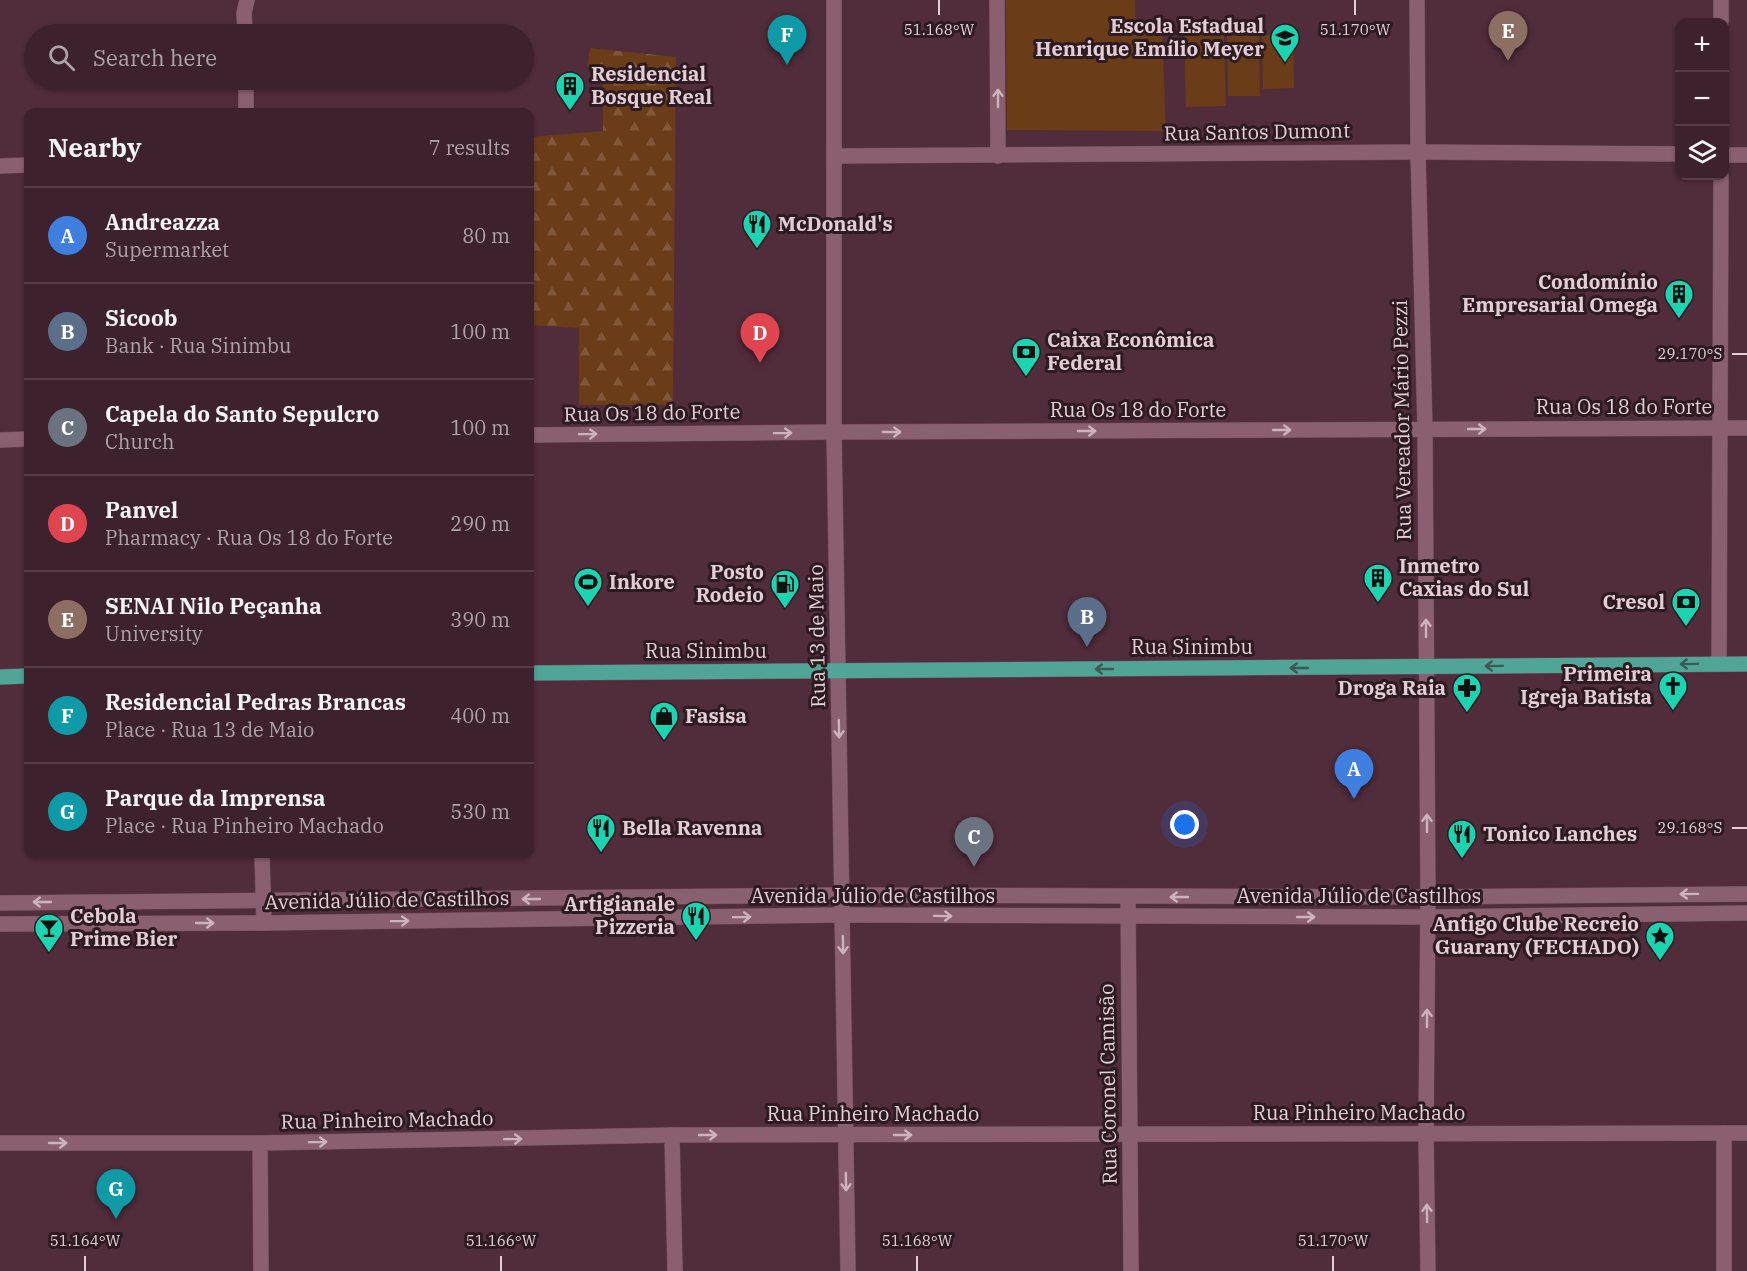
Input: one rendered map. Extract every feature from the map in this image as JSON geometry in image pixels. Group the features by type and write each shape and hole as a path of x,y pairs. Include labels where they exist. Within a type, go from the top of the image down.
{"main road":[{"name":"Rua Sinimbu","path":"534,673 1747,664"},
{"path":"0,677 24,676"}],"street":[{"name":"Rua 13 de Maio","path":"834,0 834,432 848,1271"},
{"path":"997,0 998,156"},
{"name":"Rua Vereador Mário Pezzi","path":"1417,0 1418,152 1425,429 1428,1271"},
{"path":"1721,0 1721,18"},
{"path":"244,4 245,24"},
{"path":"246,90 246,108"},
{"name":"Rua Santos Dumont","path":"835,156 1418,152 1675,154"},
{"path":"1729,155 1747,155"},
{"path":"0,166 24,165"},
{"path":"1719,664 1721,180"},
{"name":"Rua Os 18 do Forte","path":"534,435 1747,428"},
{"path":"0,440 24,440"},
{"path":"262,858 264,923"},
{"path":"1651,894 1652,914"},
{"path":"1721,894 1721,913"},
{"name":"Avenida Júlio de Castilhos","path":"0,903 842,895 1428,897 1747,894"},
{"path":"919,895 920,916"},
{"path":"1583,895 1584,915"},
{"path":"988,896 988,916"},
{"path":"1048,896 1048,917"},
{"path":"1513,896 1513,916"},
{"name":"Rua Coronel Camisão","path":"1128,897 1131,1271"},
{"path":"1210,897 1211,917"},
{"path":"1274,917 1275,897"},
{"path":"1342,897 1342,917"},
{"name":"Avenida Júlio de Castilhos","path":"0,924 264,923 842,915 1427,917 1747,913"},
{"path":"1724,1133 1724,1271"},
{"name":"Rua Pinheiro Machado","path":"0,1143 260,1143 846,1135 1747,1133"},
{"path":"672,1136 675,1271"},
{"path":"260,1143 261,1271"}],"green space":[{"path":"1006,0 1135,0 1136,28 1162,28 1166,131 1007,130"},
{"path":"1293,34 1294,88 1263,89 1262,35"},
{"path":"1224,35 1226,106 1186,107 1184,36"},
{"path":"1227,36 1259,36 1260,96 1228,96"},
{"path":"590,48 676,57 673,405 579,405 579,328 534,325 534,137 603,131 603,85 588,67"}],"place":[{"name":"SENAI Nilo Peçanha","path":"1508,61"},
{"name":"Escola Estadual Henrique Emílio Meyer","path":"1285,64"},
{"name":"Residencial Pedras Brancas","path":"787,65"},
{"name":"Residencial Bosque Real","path":"570,112"},
{"name":"McDonald's","path":"757,250"},
{"name":"Condomínio Empresarial Omega","path":"1679,320"},
{"name":"Panvel","path":"760,363"},
{"name":"Caixa Econômica Federal","path":"1026,378"},
{"name":"Inmetro Caxias do Sul","path":"1378,604"},
{"name":"Inkore","path":"588,608"},
{"name":"Posto Rodeio","path":"785,610"},
{"name":"Cresol","path":"1686,628"},
{"name":"Sicoob","path":"1087,647"},
{"name":"Primeira Igreja Batista","path":"1673,712"},
{"name":"Droga Raia","path":"1467,714"},
{"name":"Fasisa","path":"664,742"},
{"name":"Andreazza","path":"1354,799"},
{"name":"Bella Ravenna","path":"601,854"},
{"name":"Tonico Lanches","path":"1462,860"},
{"name":"Capela do Santo Sepulcro","path":"974,867"},
{"name":"Artigianale Pizzeria","path":"696,942"},
{"name":"Cebola Prime Bier","path":"49,954"},
{"name":"Antigo Clube Recreio Guarany (FECHADO)","path":"1660,962"},
{"name":"Parque da Imprensa","path":"116,1219"}]}
